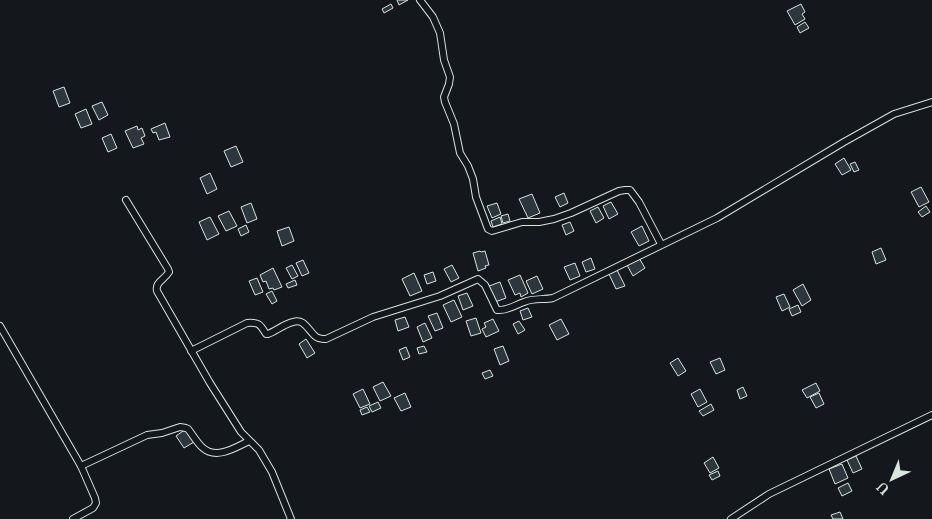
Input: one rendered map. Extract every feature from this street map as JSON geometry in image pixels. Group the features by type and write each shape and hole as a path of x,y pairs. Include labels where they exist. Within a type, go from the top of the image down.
{"street":[{"path":"420,0 433,16 440,33 444,60 450,76 444,97 445,102 454,124 460,153 473,179 476,197 488,228 492,231 522,222 539,222 554,219 625,190 630,190 639,202 661,244"},
{"path":"191,351 252,322 261,325 266,334 268,334 294,321 300,322 315,336 320,339 326,339 373,317 440,296 478,279 485,285 495,308 500,311 526,301 553,298 717,218 894,114 932,102"},
{"path":"126,200 168,269 168,275 156,287 158,292 191,351 241,432 259,450 272,472 291,519"},
{"path":"0,326 81,466 96,503 92,508 73,519"},
{"path":"731,519 769,494 932,415"},
{"path":"81,466 147,435 180,427 188,429 203,448 209,452 217,453 230,450 248,441"}],"building":[{"path":"397,0 408,0 399,5"},
{"path":"391,4 393,8 384,13 382,9"},
{"path":"801,4 805,12 802,14 805,19 795,25 787,11"},
{"path":"805,22 809,28 800,33 797,27"},
{"path":"64,87 70,103 59,107 53,91"},
{"path":"102,102 108,115 99,120 92,106"},
{"path":"86,109 92,124 81,128 75,114"},
{"path":"165,123 170,137 159,140 156,132 153,133 151,129"},
{"path":"137,126 138,130 142,128 145,136 141,138 144,144 133,148 125,131"},
{"path":"111,134 117,148 108,152 102,138"},
{"path":"236,146 243,162 231,167 224,151"},
{"path":"844,158 851,170 842,175 835,164"},
{"path":"855,162 859,170 854,172 850,164"},
{"path":"210,173 217,189 207,194 200,178"},
{"path":"921,187 929,202 919,207 911,192"},
{"path":"564,193 568,203 560,207 555,197"},
{"path":"532,194 540,213 528,218 519,199"},
{"path":"611,202 618,214 609,219 603,206"},
{"path":"251,203 257,219 247,223 241,207"},
{"path":"497,203 501,214 492,218 487,206"},
{"path":"926,206 930,212 922,217 918,212"},
{"path":"598,207 604,218 596,223 590,211"},
{"path":"229,211 237,226 226,231 218,216"},
{"path":"508,214 510,221 503,223 501,216"},
{"path":"210,217 219,234 207,240 199,222"},
{"path":"500,217 502,224 493,227 491,221"},
{"path":"570,222 574,231 566,235 562,225"},
{"path":"246,225 249,232 241,236 238,229"},
{"path":"642,226 649,241 639,246 631,232"},
{"path":"289,227 294,241 282,246 277,231"},
{"path":"881,248 886,260 876,264 872,252"},
{"path":"485,251 489,265 478,271 473,253"},
{"path":"591,258 595,269 586,272 582,262"},
{"path":"639,258 645,268 633,276 627,265"},
{"path":"303,260 309,273 302,276 296,263"},
{"path":"575,263 580,276 570,280 564,267"},
{"path":"292,265 298,276 292,279 286,268"},
{"path":"452,265 459,278 451,282 444,269"},
{"path":"273,268 282,287 274,290 273,288 269,289 266,281 263,282 260,275"},
{"path":"617,270 625,286 616,289 609,274"},
{"path":"433,272 436,281 427,284 424,275"},
{"path":"414,273 422,291 410,296 402,279"},
{"path":"520,275 528,293 521,297 520,293 515,295 508,280"},
{"path":"537,276 543,289 532,294 526,281"},
{"path":"257,278 263,292 255,295 249,281"},
{"path":"295,280 297,285 288,288 286,284"},
{"path":"500,282 506,298 495,302 489,286"},
{"path":"803,284 811,300 802,306 793,290"},
{"path":"272,291 277,301 272,304 266,294"},
{"path":"467,293 473,306 463,310 458,296"},
{"path":"784,294 790,307 782,311 776,297"},
{"path":"454,300 462,317 451,322 443,305"},
{"path":"798,305 801,312 792,316 789,309"},
{"path":"528,308 532,317 523,320 520,311"},
{"path":"437,313 443,328 435,331 428,316"},
{"path":"405,317 409,327 398,331 395,320"},
{"path":"476,318 481,333 471,336 466,321"},
{"path":"493,319 499,331 486,337 482,329 486,327 484,323"},
{"path":"561,319 569,334 557,340 549,325"},
{"path":"519,321 525,330 518,334 513,324"},
{"path":"425,323 432,338 423,342 417,327"},
{"path":"306,339 315,353 307,358 299,344"},
{"path":"424,346 427,352 419,354 417,348"},
{"path":"503,346 509,361 500,365 494,349"},
{"path":"406,347 410,357 403,360 399,350"},
{"path":"678,358 686,371 678,376 670,363"},
{"path":"720,358 725,370 716,374 710,362"},
{"path":"490,370 493,376 485,379 482,373"},
{"path":"383,382 391,396 380,401 373,387"},
{"path":"816,383 820,391 807,398 802,390"},
{"path":"743,387 747,396 740,399 737,390"},
{"path":"363,389 370,404 360,408 353,394"},
{"path":"700,389 707,402 698,407 691,394"},
{"path":"405,393 411,407 401,411 394,398"},
{"path":"819,393 824,404 816,408 810,397"},
{"path":"378,402 381,408 372,412 369,406"},
{"path":"711,404 714,410 703,416 699,411"},
{"path":"367,407 370,412 362,415 360,410"},
{"path":"186,429 194,442 184,448 176,436"},
{"path":"856,456 862,469 853,473 847,460"},
{"path":"713,457 719,468 710,473 704,463"},
{"path":"842,464 848,478 835,484 829,469"},
{"path":"718,471 720,476 712,480 709,475"},
{"path":"848,483 852,491 842,496 838,488"},
{"path":"840,512 843,519 833,519 831,515"}]}
